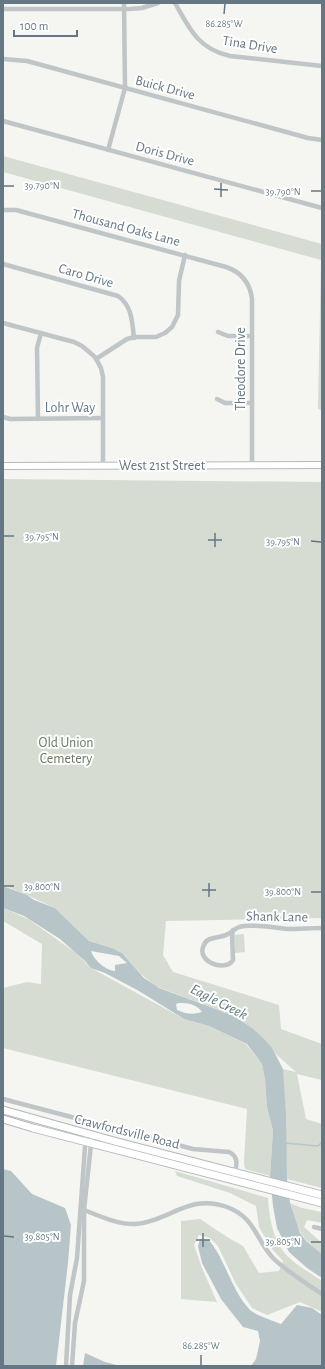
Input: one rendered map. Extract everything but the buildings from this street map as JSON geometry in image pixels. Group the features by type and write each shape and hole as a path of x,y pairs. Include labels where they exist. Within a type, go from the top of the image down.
{"main road":[{"name":"Crawfordsville Road","path":"3,1110 234,1176 259,1186 322,1203"},
{"name":"Crawfordsville Road","path":"3,1119 88,1142 234,1176 259,1178 322,1195"}],"street":[{"path":"108,150 125,88 124,3"},
{"path":"3,9 124,9 142,8 158,3"},
{"name":"Tina Drive","path":"175,3 195,36 207,47 219,53 230,56 322,66"},
{"name":"Buick Drive","path":"3,59 27,61 308,138 322,140"},
{"name":"Doris Drive","path":"3,121 322,208"},
{"name":"Thousand Oaks Lane","path":"3,210 16,210 185,255 228,267 241,276"},
{"path":"96,359 121,342 134,338 156,337 166,333 173,326 178,315 179,281 185,255"},
{"name":"Caro Drive","path":"3,264 118,296 125,302 132,316 134,338"},
{"name":"Theodore Drive","path":"241,276 249,287 252,296 252,466"},
{"path":"3,323 82,346 92,353 101,368 103,375 103,466"},
{"path":"218,332 228,336 252,336"},
{"path":"38,419 37,348 41,333"},
{"path":"217,399 225,403 252,403"},
{"name":"Lohr Way","path":"3,417 10,419 103,418"},
{"name":"West 21st Street","path":"3,466 322,466"},
{"name":"Shank Lane","path":"233,930 233,960 231,963 227,965 220,965 213,963 203,956 202,951 206,941 229,934 233,930 240,927 254,926 288,929 322,928"},
{"name":"Crawfordsville Road","path":"3,1099 193,1149 230,1152 234,1155 237,1165 234,1176"},
{"path":"66,1366 70,1295 77,1258 83,1209 89,1134"},
{"path":"83,1209 116,1222 133,1224 148,1221 194,1204 211,1203 226,1207 238,1213 249,1222 267,1251 276,1261 322,1294"},
{"path":"72,1366 75,1323 84,1281 83,1209"},
{"path":"314,1227 322,1229"}],"green space":[{"path":"3,156 322,244 322,410 318,409 321,260 3,172"},
{"name":"Old Union Cemetery","path":"3,479 322,482 322,918 166,921 163,955 173,972 279,1005 281,1029 322,1044 322,1080 297,1074 306,1119 322,1124 322,1188 287,1179 283,1069 296,1072 232,1015 155,986 140,973 122,953 112,948 89,941 55,908 3,885"},
{"path":"3,908 28,919 76,953 91,968 184,1019 209,1026 246,1044 262,1064 265,1079 267,1107 273,1131 270,1176 245,1169 247,1109 3,1048 3,988 27,982 41,984 42,944 3,921"},
{"path":"244,934 245,952 235,953 234,935"},
{"path":"175,1171 268,1198 270,1218 279,1245 283,1251 296,1263 322,1281 322,1312 300,1302 267,1315 252,1308 236,1284 218,1246 210,1238 199,1235 194,1245 217,1302 181,1299 181,1221 200,1219 243,1246 259,1273 279,1271 283,1261 272,1249 259,1227 256,1206 230,1193 177,1176"},
{"path":"290,1203 302,1208 322,1212 322,1223 307,1220 304,1227 322,1243 322,1254 304,1238 300,1232"}],"shaded area":[{"name":"Eagle Creek","path":"3,886 55,908 89,941 112,948 122,953 144,978 159,988 232,1015 252,1028 272,1048 283,1069 286,1115 287,1179 290,1203 300,1233 307,1242 322,1254 322,1278 307,1268 289,1252 277,1228 270,1176 273,1131 267,1107 265,1079 262,1064 247,1044 209,1026 184,1019 139,991 105,973 91,968 60,939 24,916 3,908","holes":["91,951 119,956 127,963 115,965 115,971 111,970 100,964 94,958","176,1004 192,1004 202,1012 192,1014 177,1010"]},
{"path":"3,1169 11,1171 32,1194 65,1208 71,1225 56,1366 3,1366"},
{"path":"200,1239 209,1240 215,1248 238,1294 243,1302 253,1312 281,1324 297,1305 312,1308 322,1315 322,1366 251,1366 256,1359 260,1341 258,1331 243,1327 221,1299 202,1263 198,1246"},
{"path":"85,1353 105,1362 121,1366 83,1366"}],"waterway":[{"path":"285,1143 318,1146 322,1142"}]}
